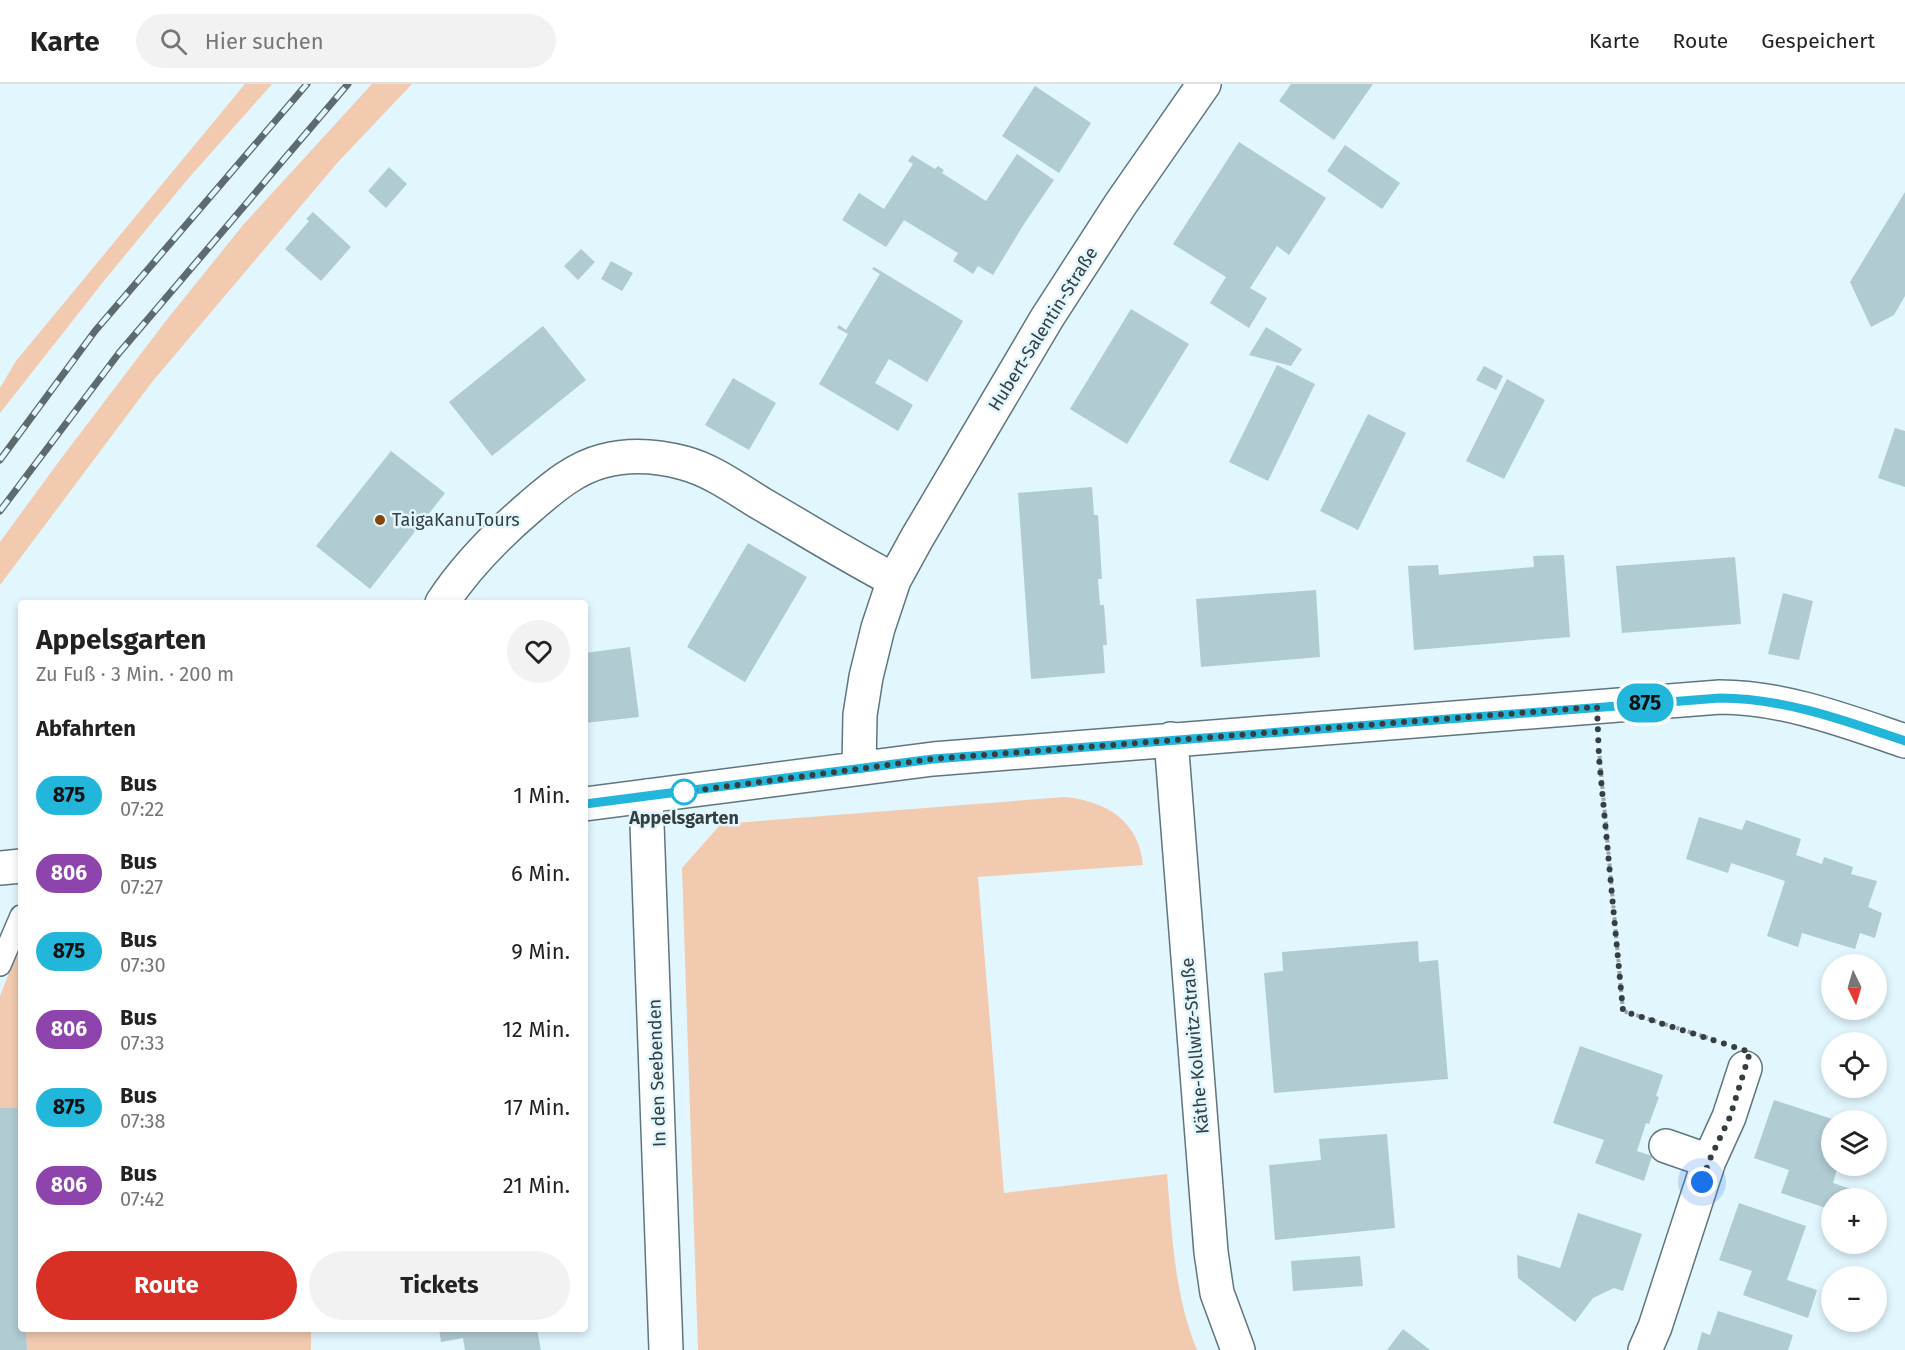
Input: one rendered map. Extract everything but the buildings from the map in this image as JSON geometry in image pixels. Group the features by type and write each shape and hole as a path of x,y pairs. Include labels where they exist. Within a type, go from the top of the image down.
{"street":[{"name":"Hubert-Salentin-Straße","path":"859,768 860,715 866,677 878,628 894,580 916,538 1047,318 1120,205 1204,84"},
{"path":"444,600 475,558 553,487 579,470 603,461 629,456 686,463 715,476 857,561 894,580"},
{"path":"588,804 933,759 1720,698 1749,698 1776,703 1905,741"},
{"name":"Käthe-Kollwitz-Straße","path":"1171,739 1211,1252 1217,1293 1238,1350"},
{"name":"In den Seebenden","path":"646,796 666,1350"},
{"path":"0,868 18,866"},
{"path":"1645,1350 1655,1327 1709,1161 1730,1117 1745,1068"},
{"path":"1666,1146 1709,1161"}],"lane":[{"path":"0,965 18,923"}],"path":[{"path":"1597,707 1599,758 1623,1011 1750,1052 1745,1068"}],"shaded area":[{"path":"245,84 272,84 187,180 0,413 0,388 16,361"},
{"path":"372,84 412,84 338,162 152,382 0,585 0,542 60,460 165,322 243,225"},
{"path":"1065,797 1094,803 1118,816 1135,836 1143,865 978,877 1004,1193 1167,1174 1179,1286 1189,1329 1197,1350 698,1350 682,868 721,824"},
{"path":"18,951 18,1108 0,1108 0,996"},
{"path":"26,1332 311,1332 311,1350 27,1350"}],"railway":[{"path":"0,460 95,331 307,84"},
{"path":"0,511 119,353 348,84"}],"bus line":[{"name":"875","path":"588,804 933,759 1720,698 1749,698 1776,703 1905,741"}],"place":[{"name":"TaigaKanuTours","path":"380,520"},
{"name":"Appelsgarten","path":"684,792"}],"route":[{"path":"684,792 933,759 1597,707 1599,758 1623,1011 1750,1052 1730,1117 1709,1161 1702,1182"}]}
